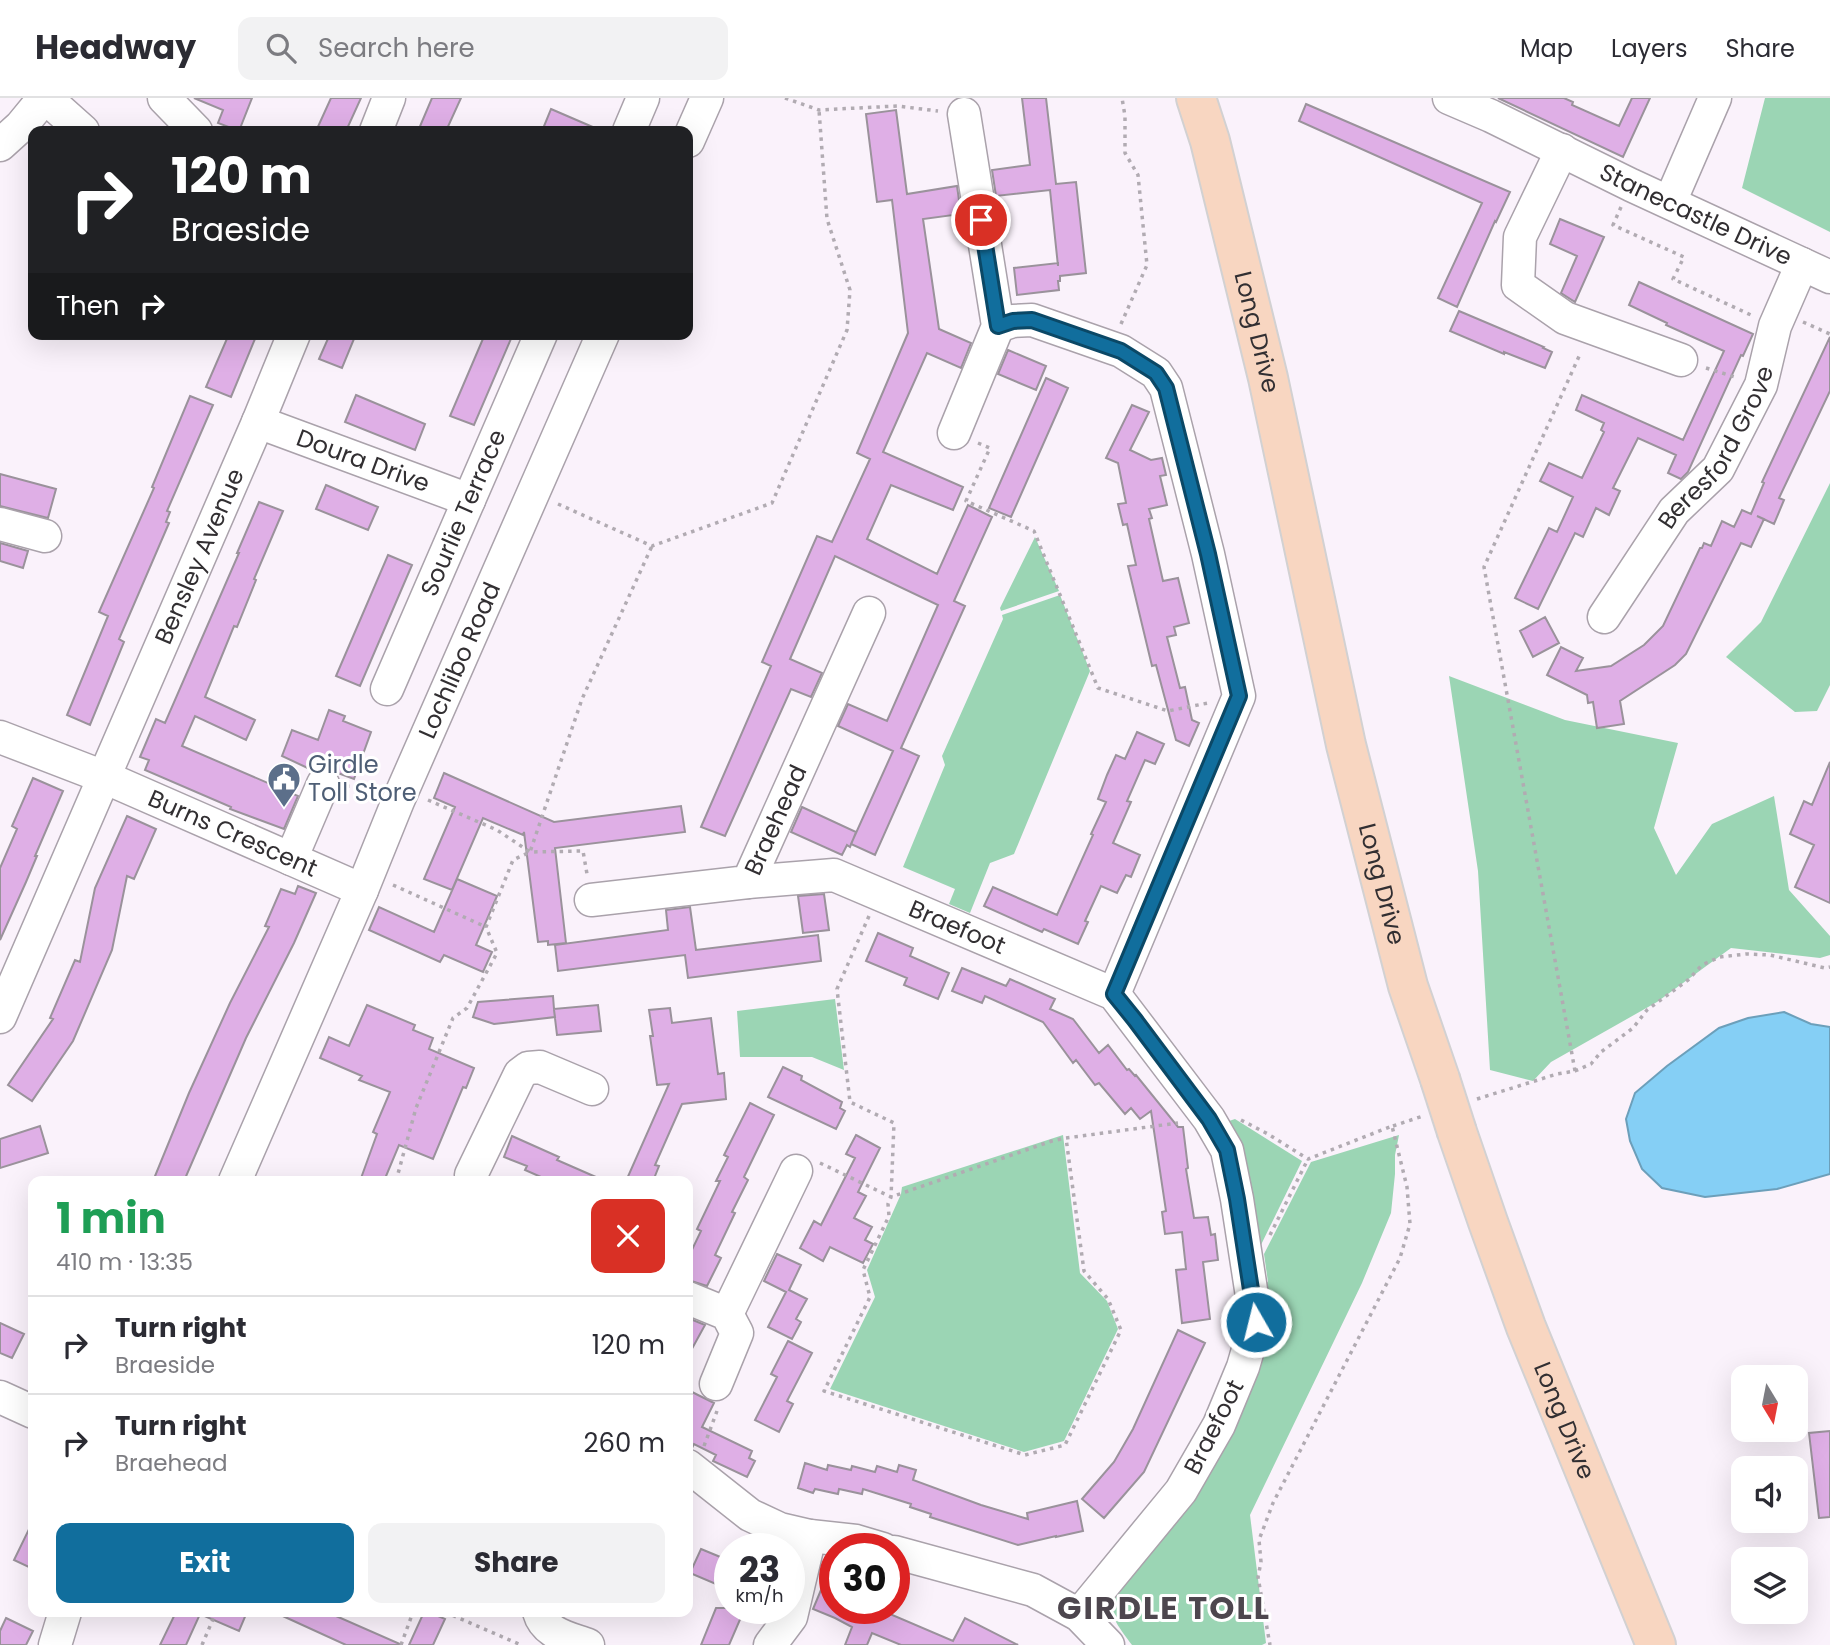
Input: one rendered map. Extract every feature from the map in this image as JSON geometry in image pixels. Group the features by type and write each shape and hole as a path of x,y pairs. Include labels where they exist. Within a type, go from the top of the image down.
{"main road":[{"name":"Long Drive","path":"1196,98 1210,141 1268,378 1346,745 1408,986 1526,1326 1656,1645"}],"street":[{"path":"0,145 45,98 77,126"},
{"path":"164,98 191,126"},
{"path":"378,126 389,98"},
{"path":"631,126 643,98"},
{"path":"693,130 707,98"},
{"name":"Stanecastle Drive","path":"1449,98 1496,107 1562,150 1816,271"},
{"path":"1670,202 1715,98"},
{"path":"954,433 998,326 964,114"},
{"path":"1562,150 1520,237 1517,285 1565,318 1681,360"},
{"name":"Beresford Grove","path":"1604,617 1674,511 1718,469 1760,385 1775,326 1816,271"},
{"path":"998,326 1013,321 1032,320 1121,351 1156,373 1166,388 1208,554 1239,696 1114,994"},
{"name":"Bensley Avenue","path":"104,777 292,340"},
{"name":"Sourlie Terrace","path":"387,690 538,340"},
{"name":"Lochlibo Road","path":"237,1176 600,340"},
{"name":"Doura Drive","path":"258,422 469,500"},
{"path":"0,524 45,536"},
{"name":"Braehead","path":"591,900 748,882 869,613"},
{"name":"Burns Crescent","path":"0,737 104,777 291,859 365,882"},
{"path":"0,1017 104,777"},
{"path":"291,859 323,784"},
{"name":"Braefoot","path":"748,882 834,875 1114,994 1209,1119 1227,1150 1256,1322 1244,1367 1219,1425 1181,1491 1079,1615"},
{"path":"469,1176 520,1074 528,1068 540,1067 592,1089"},
{"path":"727,1314 796,1171"},
{"path":"693,1300 727,1314 737,1333 716,1384"},
{"path":"0,1397 28,1410"},
{"path":"693,1470 750,1515 780,1529 819,1537"},
{"path":"770,1645 791,1617 810,1536"},
{"path":"910,1556 1032,1590 1079,1615 1108,1645"},
{"path":"55,1645 63,1617"},
{"path":"540,1617 549,1630 588,1645"}],"path":[{"path":"785,98 819,110 897,106 964,114"},
{"path":"1121,351 1121,324 1147,265 1138,175 1125,153 1122,98"},
{"path":"533,493 652,546 772,503 847,330 850,290 827,219 819,110"},
{"path":"1631,184 1613,225 1684,257 1673,279 1775,326"},
{"path":"1575,1071 1484,567 1592,328"},
{"path":"1681,360 1760,385"},
{"path":"954,433 990,449 966,501 1034,531 1098,688 1168,711 1239,696"},
{"path":"530,852 582,699 652,546"},
{"path":"323,784 369,787 401,795 497,830 530,852"},
{"path":"397,1176 416,1108 453,1018 467,1008 497,953 486,927 513,860 530,852 583,851 591,900"},
{"path":"365,882 486,927"},
{"path":"879,894 837,989 850,1102 894,1123 891,1197 888,1216 863,1270 870,1297 824,1391 1025,1455 1065,1445 1121,1330 1108,1299 1084,1271 1066,1138"},
{"path":"1248,1266 1259,1256 1308,1159 1448,1107 1591,1064 1601,1052 1633,1028 1647,1010 1688,980 1702,965 1720,957 1758,954 1830,967"},
{"path":"796,1171 815,1161 891,1197 1066,1138 1209,1119 1226,1111 1308,1159"},
{"path":"1270,1645 1258,1577 1261,1562 1259,1540 1273,1503 1400,1258 1410,1224 1407,1187 1392,1126"},
{"path":"693,1467 721,1399 716,1384"},
{"path":"202,1645 214,1617"},
{"path":"401,1645 411,1617"},
{"path":"457,1617 522,1645"}],"green space":[{"path":"1765,98 1830,98 1830,232 1742,188"},
{"path":"1830,483 1830,685 1817,711 1795,712 1726,657 1761,622"},
{"path":"1035,537 1059,591 1001,611 1000,608"},
{"path":"1060,595 1090,671 1014,854 990,863 970,913 949,904 955,889 903,867 945,765 942,756 1003,619 1002,615"},
{"path":"1449,676 1565,720 1678,743 1654,828 1676,875 1712,824 1774,796 1789,890 1830,936 1830,955 1820,958 1731,948 1657,1002 1551,1062 1533,1081 1490,1070 1478,871"},
{"path":"835,999 844,1070 812,1057 740,1057 737,1011"},
{"path":"1235,1119 1302,1161 1258,1251 1245,1155 1229,1121"},
{"path":"1063,1135 1080,1273 1107,1301 1118,1329 1064,1441 1024,1452 830,1389 875,1297 867,1270 902,1187"},
{"path":"1399,1135 1391,1213 1362,1283 1250,1515 1266,1643 1132,1645 1114,1617 1110,1596 1193,1486 1261,1284 1268,1282 1264,1254 1311,1162"}],"water":[{"path":"1784,1012 1811,1024 1830,1027 1830,1174 1777,1189 1705,1197 1662,1188 1642,1169 1630,1141 1626,1119 1635,1093 1719,1028 1748,1018"}],"building":[{"path":"194,98 252,98 241,126 218,123 223,110"},
{"path":"331,98 361,98 348,126 318,126"},
{"path":"432,98 461,98 448,126 420,126"},
{"path":"1022,98 1046,98 1056,184 1076,182 1086,273 1060,276 1059,290 1017,295 1014,268 1058,263 1050,190 996,196 992,170 1030,165"},
{"path":"1498,98 1564,98 1573,102 1572,105 1619,126 1632,98 1650,98 1623,157"},
{"path":"1306,104 1510,192 1457,307 1438,298 1482,203 1299,121"},
{"path":"551,109 590,126 544,126"},
{"path":"896,110 907,194 957,186 961,214 923,219 939,329 971,343 961,368 927,353 883,452 963,487 953,510 891,485 867,539 937,574 968,505 992,517 954,601 965,606 901,748 919,756 875,855 851,844 893,751 838,726 848,704 887,721 938,605 835,556 790,659 822,673 811,697 791,689 725,836 701,827 771,666 762,662 817,536 832,542 870,459 857,453 908,333 892,200 877,202 866,114"},
{"path":"1560,219 1604,237 1575,302 1561,293 1577,256 1550,244"},
{"path":"1639,282 1753,334 1688,472 1681,479 1668,473 1676,455 1638,438 1613,488 1620,491 1609,515 1596,508 1583,537 1575,533 1538,609 1515,598 1549,528 1557,532 1573,497 1540,481 1549,463 1582,478 1604,432 1601,430 1604,423 1576,410 1582,395 1683,440 1724,351 1629,305"},
{"path":"1459,311 1552,352 1545,368 1450,331"},
{"path":"1830,337 1830,391 1779,498 1784,500 1774,524 1764,519 1751,547 1741,543 1686,654 1675,665 1620,701 1624,724 1597,728 1593,702 1588,703 1587,695 1547,675 1561,647 1583,658 1576,671 1611,666 1644,645 1663,626 1700,548 1704,543 1711,546 1722,521 1734,527 1742,510 1751,514 1764,483 1762,482"},
{"path":"226,340 255,340 231,397 206,387"},
{"path":"327,340 354,340 342,368 319,359"},
{"path":"482,340 510,340 474,425 450,416"},
{"path":"1008,350 1046,366 1036,390 998,374"},
{"path":"1046,378 1068,388 1011,517 989,508"},
{"path":"356,395 425,424 415,450 345,422"},
{"path":"190,396 213,405 167,511 170,512 166,522 169,523 119,639 124,642 90,725 67,715 108,616 99,612 154,488 152,487"},
{"path":"1132,405 1149,412 1130,450 1151,460 1162,458 1166,475 1160,476 1167,505 1149,509 1152,518 1149,519 1163,581 1178,578 1189,623 1174,627 1176,635 1167,637 1180,688 1185,687 1192,720 1199,723 1189,746 1176,740 1156,665 1152,666 1128,566 1136,565 1127,524 1123,525 1118,504 1126,503 1118,463 1106,458"},
{"path":"0,474 56,489 48,518 0,506"},
{"path":"326,485 378,507 368,530 316,509"},
{"path":"259,502 283,511 237,627 234,626 205,697 255,720 246,740 195,716 182,746 298,796 284,829 230,809 231,807 145,770 149,760 140,757 156,719 165,723"},
{"path":"0,543 28,551 23,568 0,561"},
{"path":"388,555 412,565 360,686 336,676"},
{"path":"1545,617 1559,643 1533,657 1520,631"},
{"path":"329,710 345,716 343,721 371,732 354,779 330,767 319,766 312,770 282,756 292,730 318,740"},
{"path":"1137,732 1164,744 1155,764 1145,760 1113,843 1140,855 1131,877 1126,875 1117,893 1101,886 1078,944 1044,929 1042,932 984,906 993,887 1057,915 1106,802 1098,799 1107,775 1116,755 1125,759"},
{"path":"1830,762 1830,903 1795,887 1814,845 1790,834 1804,801 1812,805"},
{"path":"444,773 554,822 681,806 685,832 555,848 566,943 548,945 548,941 538,942 524,832 523,835 483,818 452,890 424,879 455,807 434,798"},
{"path":"33,778 63,791 0,940 0,868 17,829 12,826"},
{"path":"802,807 856,832 850,847 847,845 842,855 791,832"},
{"path":"127,816 156,829 134,879 127,876 112,950 73,1041 32,1101 8,1085 53,1019 50,1018 75,960 80,962 95,888"},
{"path":"457,879 497,896 476,945 492,952 483,972 444,955 440,962 369,930 379,907 434,932"},
{"path":"298,886 316,893 246,1038 186,1176 155,1176 230,1003 269,927 265,926 281,889 295,894"},
{"path":"824,894 829,930 803,933 798,896"},
{"path":"690,907 696,950 818,935 821,961 688,978 685,955 558,971 555,945 668,930 666,910"},
{"path":"878,933 913,948 910,956 949,973 938,999 904,985 907,978 866,961"},
{"path":"962,968 1006,986 1010,979 1055,999 1050,1009 1073,1019 1099,1053 1108,1045 1178,1127 1183,1127 1194,1218 1208,1217 1211,1235 1215,1234 1218,1260 1203,1262 1210,1319 1182,1323 1176,1270 1186,1269 1182,1232 1165,1234 1162,1212 1166,1211 1151,1111 1140,1119 1131,1108 1125,1114 1099,1083 1095,1085 1076,1060 1073,1063 1043,1022 985,996 982,1003 952,991"},
{"path":"553,996 554,1009 598,1005 601,1031 557,1035 555,1017 494,1024 473,1017 478,1002"},
{"path":"367,1005 415,1025 413,1030 433,1038 429,1049 474,1068 466,1088 463,1087 433,1159 399,1145 386,1176 362,1176 377,1134 373,1132 390,1092 359,1080 362,1076 320,1058 329,1037 349,1046"},
{"path":"670,1008 672,1023 711,1018 718,1074 724,1073 726,1099 682,1104 655,1165 659,1166 655,1176 628,1176 669,1084 657,1085 649,1010"},
{"path":"783,1067 842,1102 840,1108 845,1111 836,1129 768,1097"},
{"path":"750,1103 774,1115 744,1177 748,1180 715,1255 721,1258 707,1286 693,1282 693,1248 701,1231 697,1229 720,1181 716,1181 728,1157 724,1155"},
{"path":"40,1126 48,1153 0,1168 0,1139"},
{"path":"856,1135 880,1148 858,1192 866,1196 854,1218 872,1227 865,1240 873,1244 863,1263 830,1247 823,1261 800,1248 814,1221 821,1225 855,1158 846,1154"},
{"path":"512,1136 594,1176 539,1176 525,1170 527,1166 504,1157"},
{"path":"777,1254 801,1265 789,1290 807,1299 796,1319 801,1322 792,1339 768,1327 786,1292 764,1281"},
{"path":"693,1320 705,1325 693,1347"},
{"path":"0,1323 24,1334 12,1358 0,1353"},
{"path":"1178,1330 1205,1343 1144,1472 1104,1518 1082,1499 1114,1462 1133,1429"},
{"path":"788,1341 812,1353 787,1401 793,1404 779,1432 755,1420 777,1377 771,1374"},
{"path":"693,1392 714,1403 702,1427 752,1451 749,1458 755,1461 747,1477 713,1461 716,1455 694,1444 693,1446"},
{"path":"1830,1431 1830,1517 1819,1518 1809,1433"},
{"path":"805,1463 827,1470 828,1465 851,1470 852,1466 875,1472 877,1466 897,1472 899,1465 916,1470 913,1480 1028,1519 1027,1513 1077,1501 1083,1531 1018,1545 930,1517 931,1514 910,1507 911,1504 863,1489 862,1494 839,1489 838,1494 815,1489 813,1493 798,1488"},
{"path":"28,1531 28,1567 14,1560"},
{"path":"701,1549 714,1554 714,1583 693,1574 693,1566"},
{"path":"819,1595 819,1611 813,1609"},
{"path":"714,1613 714,1624 738,1624 729,1645 701,1645"},
{"path":"174,1617 199,1617 186,1645 160,1645"},
{"path":"207,1617 245,1617 239,1631"},
{"path":"285,1617 338,1617 402,1645 346,1645"},
{"path":"422,1617 445,1619 433,1645 409,1645"},
{"path":"6,1618 33,1631 26,1645 0,1645 0,1631"},
{"path":"965,1618 1018,1645 901,1645 872,1633 867,1645 845,1645 852,1627 846,1624 910,1623 953,1641"}],"place":[{"name":"Girdle Toll Store","path":"284,809"}],"district":[{"name":"GIRDLE TOLL","path":"1164,1608"}],"route":[{"path":"981,220 998,326 1013,321 1032,320 1121,351 1156,373 1166,388 1208,554 1239,696 1114,994 1209,1119 1227,1150 1256,1322"}]}
